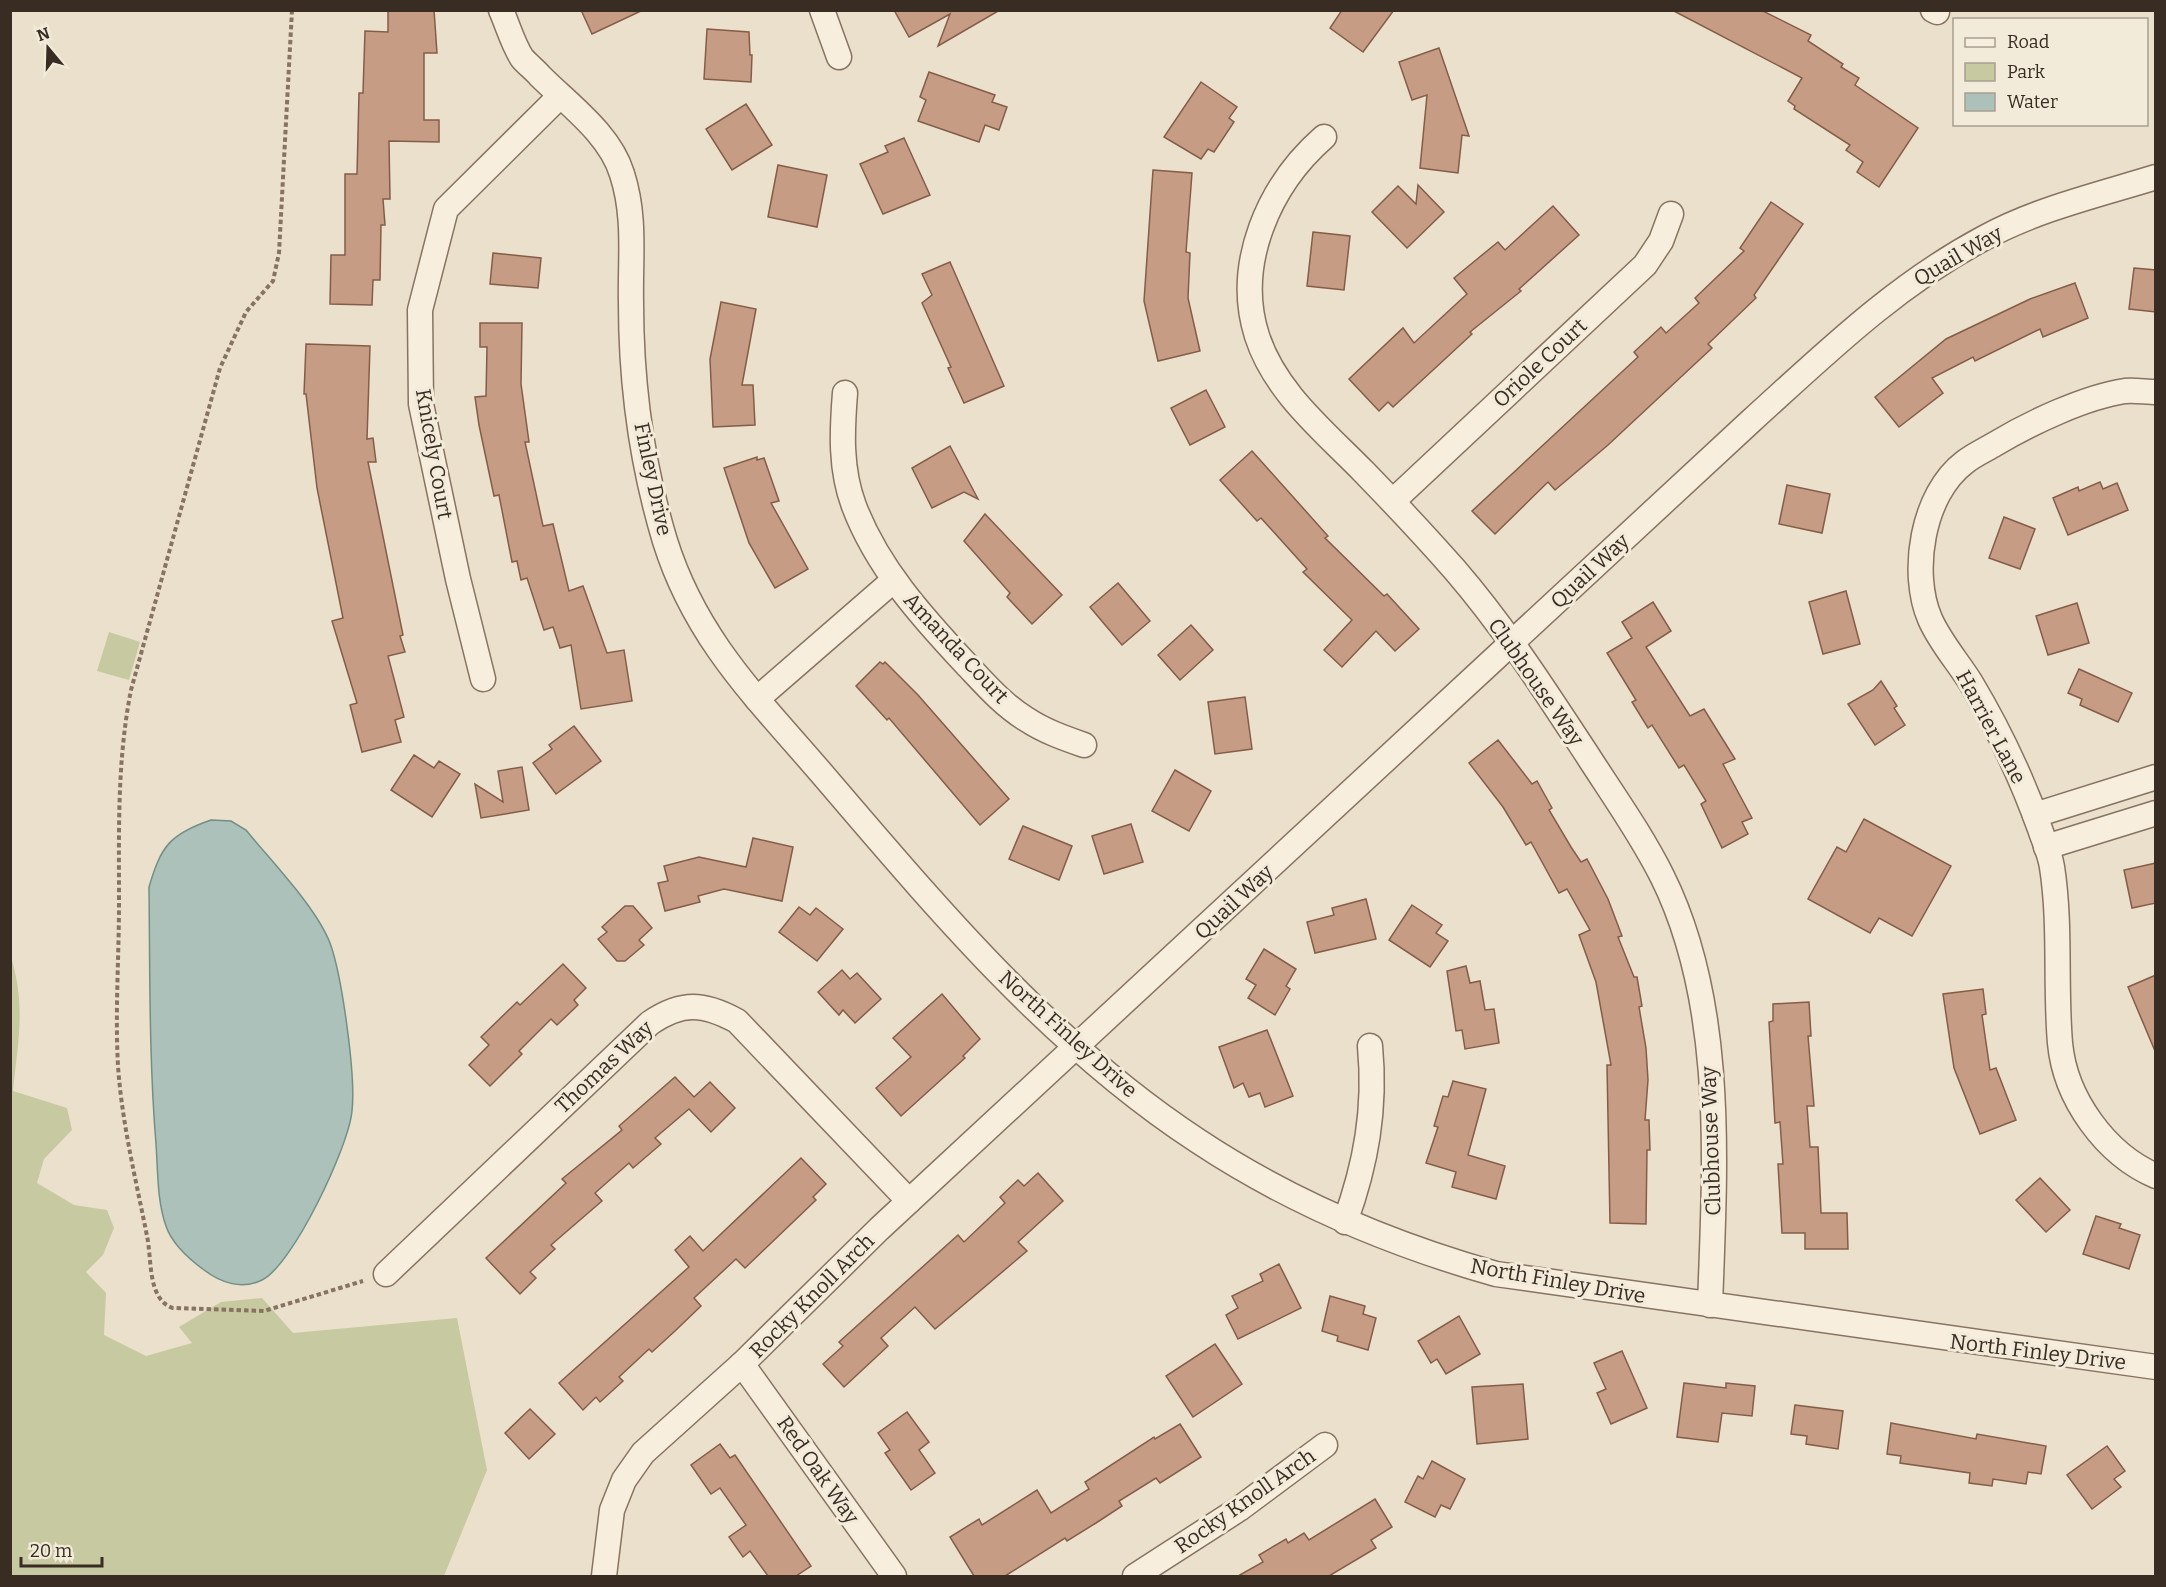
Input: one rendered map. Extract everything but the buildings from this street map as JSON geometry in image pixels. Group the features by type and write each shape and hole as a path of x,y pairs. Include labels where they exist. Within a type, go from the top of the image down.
{"street":[{"name":"Finley Drive","path":"501,10 523,58 609,145 622,174 633,229 631,303 634,377 645,452 665,539 682,586 700,622 727,664 932,902"},
{"path":"822,10 839,57"},
{"name":"Knicely Court","path":"483,680 458,579 421,404 420,310 446,208 560,96"},
{"name":"Clubhouse Way","path":"1324,137 1290,174 1271,204 1258,238 1251,270 1251,303 1256,335 1269,365 1287,392 1393,501 1459,575 1513,644 1643,840 1663,877 1683,926 1695,966 1705,1017 1712,1106 1713,1216 1710,1305"},
{"name":"Quail Way","path":"1077,1048 1750,421 1881,304 1931,268 1986,237 2043,212 2156,177"},
{"name":"Oriole Court","path":"1393,501 1645,265 1661,241 1671,214"},
{"name":"Harrier Lane","path":"2156,392 2125,391 2072,407 2021,429 1974,457 1956,471 1935,501 1924,530 1920,560 1921,580 1930,620 1977,695 2008,752 2035,815 2052,865 2058,944 2060,1043 2075,1095 2096,1129 2119,1153 2156,1176"},
{"name":"Amanda Court","path":"846,393 842,430 844,468 853,504 867,535 894,579 925,621 997,697 1026,719 1050,733 1084,746"},
{"name":"Amanda Court","path":"757,699 894,579"},
{"path":"2035,815 2156,777"},
{"path":"2046,847 2156,813"},
{"name":"North Finley Drive","path":"932,902 973,946 1077,1048 1130,1093 1197,1141 1267,1183 1345,1222 1422,1253 1496,1274 2156,1367"},
{"name":"Thomas Way","path":"386,1274 650,1023 663,1014 679,1008 695,1006 715,1009 737,1021 909,1201"},
{"path":"1345,1222 1360,1180 1371,1127 1373,1073 1370,1046"},
{"name":"Rocky Knoll Arch","path":"604,1576 612,1510 624,1480 643,1454 742,1364 909,1201 1077,1048"},
{"name":"Red Oak Way","path":"742,1364 894,1576"},
{"name":"Rocky Knoll Arch","path":"1135,1576 1239,1509 1325,1445"}],"path":[{"path":"292,10 279,253 275,276 246,312 219,368 131,690 122,732 119,793 118,1066 135,1186 148,1237 155,1290 162,1303 173,1308 264,1311 386,1274"}],"green space":[{"path":"109,632 140,642 129,680 97,671"},
{"path":"11,957 20,1008 13,1091 67,1108 72,1130 44,1159 37,1183 74,1205 107,1210 114,1228 103,1255 86,1272 106,1293 104,1335 146,1356 192,1343 179,1327 221,1302 262,1298 293,1333 457,1318 487,1470 444,1576 11,1576"}],"water":[{"path":"211,820 231,821 246,830 304,900 323,929 335,958 339,978 352,1075 353,1095 349,1128 318,1203 289,1252 275,1270 262,1280 239,1285 225,1282 211,1275 198,1266 172,1239 166,1226 158,1186 151,1048 149,887 158,861 169,843 186,831"}]}
